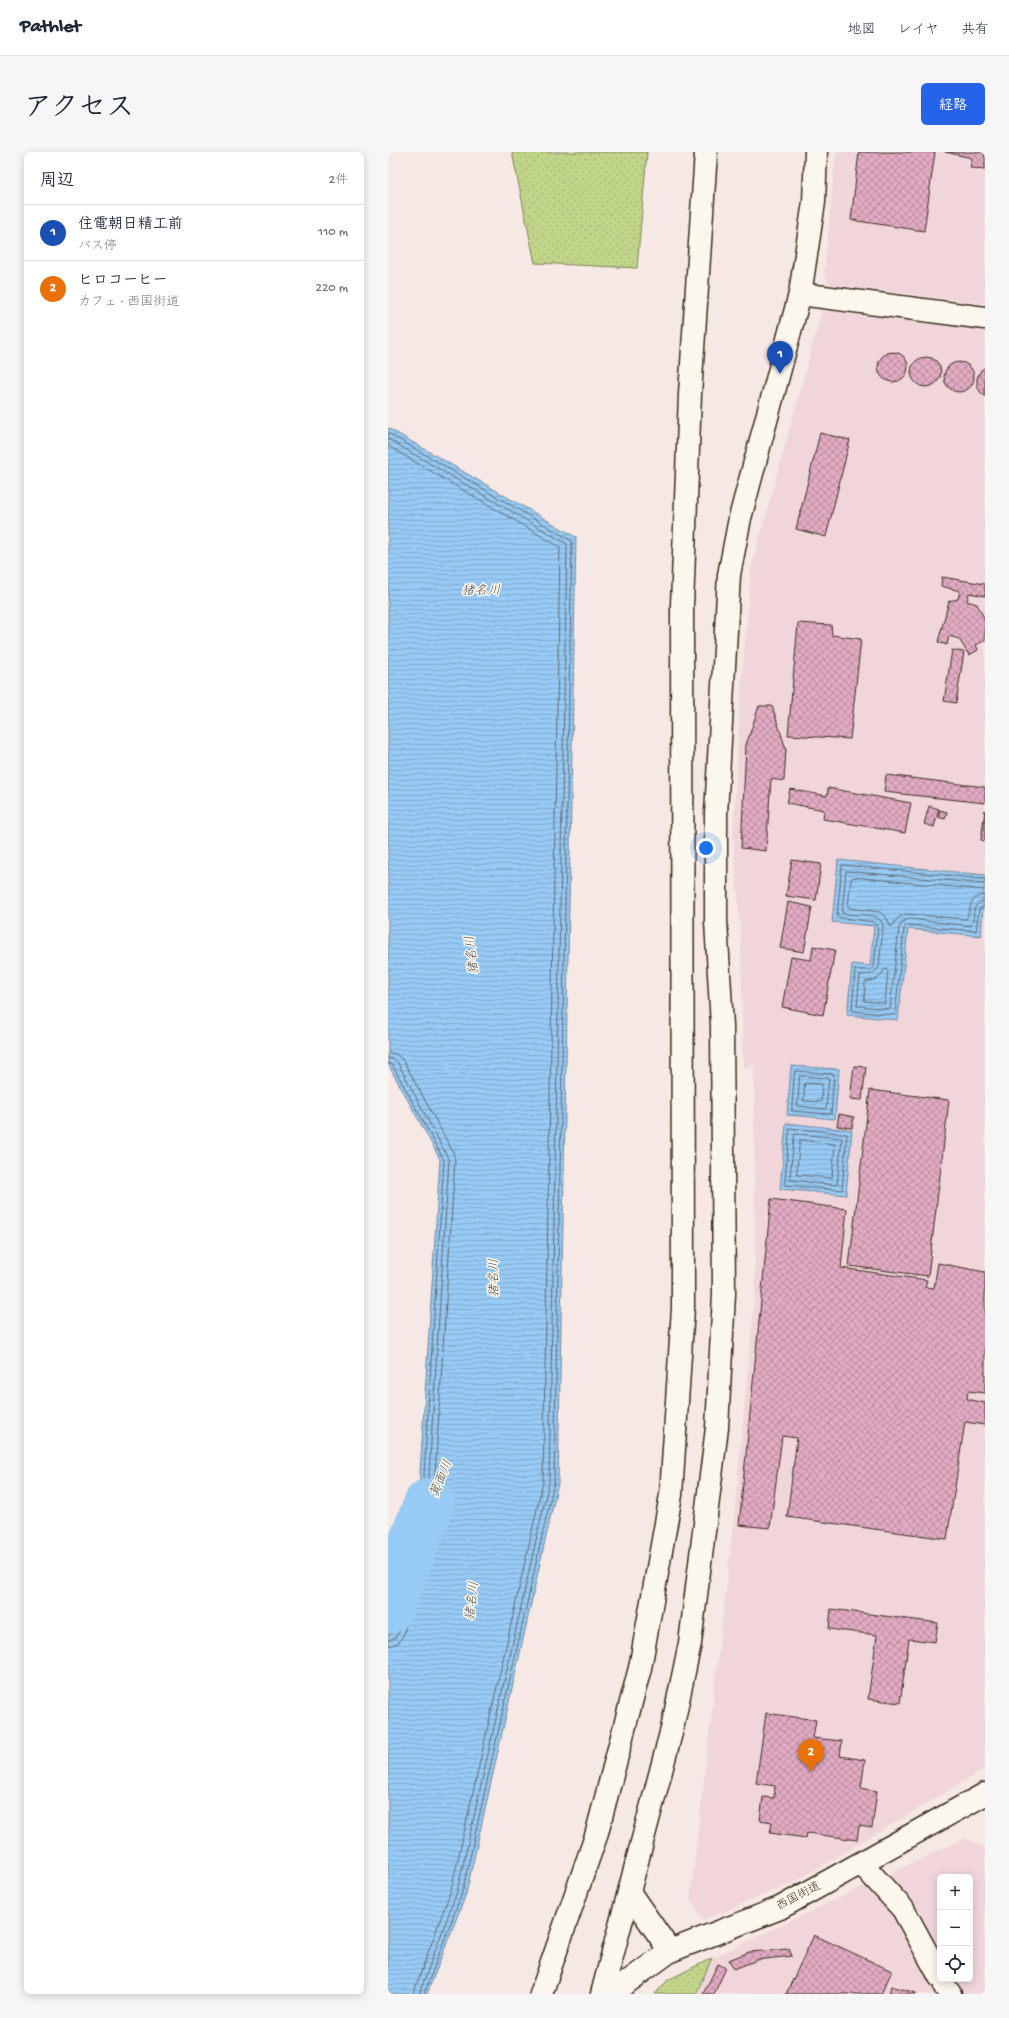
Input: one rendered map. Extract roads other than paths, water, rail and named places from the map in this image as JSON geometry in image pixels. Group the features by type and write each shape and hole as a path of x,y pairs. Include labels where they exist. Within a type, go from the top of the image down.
{"street":[{"path":"540,1994 596,1836 640,1668 671,1494 683,1308 682,606 690,394 706,152"},
{"path":"602,1994 672,1729 690,1643 717,1428 724,1286 722,1026 716,921 716,814 729,576 740,518 800,294 814,202 816,152"},
{"path":"800,294 985,318"},
{"name":"西国街道","path":"611,1994 670,1951 780,1908 985,1794"},
{"path":"861,1863 903,1909 944,1986"},
{"path":"629,1892 670,1951"}],"water":[{"name":"猪名川","path":"388,428 576,537 558,1483 466,1894 427,1994 388,1994 388,1639 418,1504 440,1159 388,1064"},
{"path":"838,860 985,875 981,936 908,929 898,1020 847,1015 852,964 870,966 874,926 832,922"},
{"path":"791,1066 839,1069 835,1119 787,1115"},
{"path":"786,1123 852,1130 846,1195 780,1189"}],"waterway":[{"name":"箕面川","path":"388,1608 429,1504"}],"place":[{"name":"住電朝日精工前","path":"780,374"},
{"name":"ヒロコーヒー","path":"811,1772"}]}
